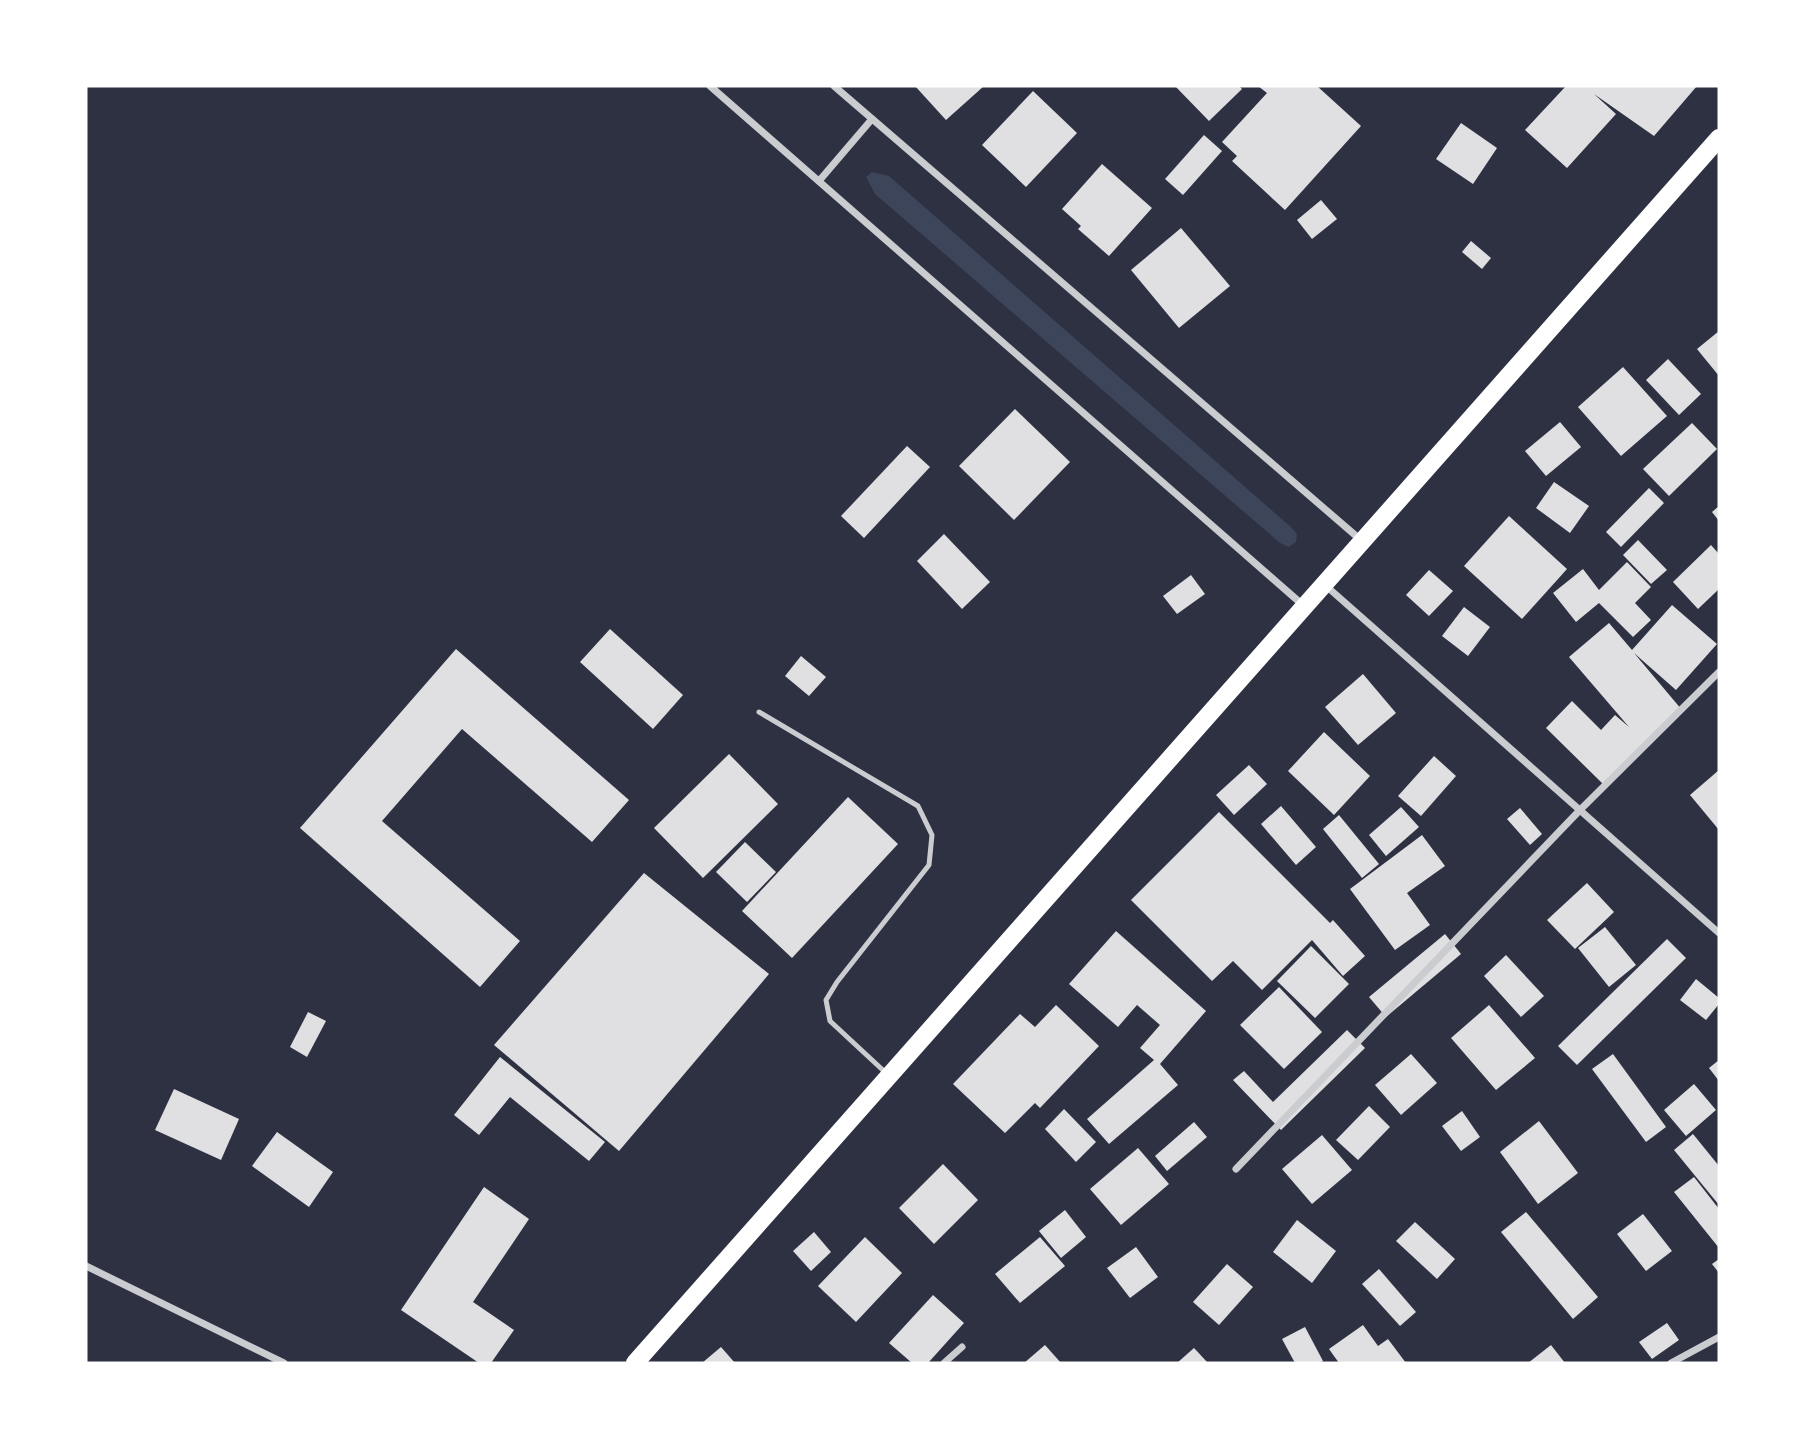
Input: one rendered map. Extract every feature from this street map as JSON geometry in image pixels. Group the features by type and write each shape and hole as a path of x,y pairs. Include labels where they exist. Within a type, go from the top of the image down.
{"main road":[{"path":"635,1363 1719,138"}],"street":[{"path":"710,86 1305,607"},
{"path":"834,86 1363,541"},
{"path":"819,181 872,119"},
{"path":"1325,584 1719,933"},
{"path":"1236,1169 1579,811 1719,672"},
{"path":"86,1266 284,1363"},
{"path":"1671,1363 1719,1337"},
{"path":"944,1363 962,1347"}],"lane":[{"path":"759,712 918,806 932,835 929,865 836,982 826,1000 830,1021 889,1076"}],"shaded area":[{"path":"872,172 889,176 1291,527 1297,534 1296,542 1289,547 1280,543 875,194 866,177"}],"building":[{"path":"915,86 984,86 946,120"},
{"path":"1175,86 1239,86 1242,89 1209,121"},
{"path":"1258,86 1317,86 1361,126 1285,210 1232,161 1237,156 1222,142 1267,93"},
{"path":"1566,86 1697,86 1654,136 1594,94 1616,114 1567,168 1525,130"},
{"path":"1033,91 1077,133 1026,187 982,145"},
{"path":"1461,123 1497,148 1473,184 1436,159"},
{"path":"1204,135 1222,151 1183,195 1165,179"},
{"path":"1102,164 1152,208 1109,256 1078,229 1081,226 1062,209"},
{"path":"1321,200 1337,219 1312,239 1297,220"},
{"path":"1181,228 1230,286 1179,328 1131,270"},
{"path":"1471,241 1491,258 1482,269 1462,252"},
{"path":"1719,331 1719,376 1697,349"},
{"path":"1668,359 1701,394 1679,415 1646,380"},
{"path":"1623,367 1667,416 1621,456 1578,407"},
{"path":"1015,409 1070,462 1014,520 959,466"},
{"path":"1560,422 1581,447 1546,476 1525,451"},
{"path":"1692,423 1717,449 1669,496 1643,469"},
{"path":"907,446 930,467 864,538 841,516"},
{"path":"1554,482 1589,506 1570,533 1536,508"},
{"path":"1649,488 1664,503 1621,547 1606,532"},
{"path":"1719,506 1719,521 1712,512"},
{"path":"1509,516 1567,569 1522,619 1464,566"},
{"path":"944,534 990,582 962,609 917,561"},
{"path":"1638,540 1667,570 1651,584 1623,555"},
{"path":"1711,545 1719,554 1719,589 1698,609 1673,582"},
{"path":"1627,562 1651,587 1635,603 1651,620 1633,637 1599,603 1576,622 1553,593 1583,569 1599,590"},
{"path":"1429,570 1453,591 1429,616 1406,595"},
{"path":"1191,575 1205,594 1177,614 1163,596"},
{"path":"1672,605 1717,644 1676,690 1634,653 1682,710 1603,784 1546,728 1572,701 1601,730 1615,715 1629,727 1569,657 1609,623 1632,650"},
{"path":"1464,607 1490,627 1468,656 1442,636"},
{"path":"610,629 683,695 653,729 580,662"},
{"path":"456,649 629,800 592,842 462,729 382,821 520,941 480,987 300,828"},
{"path":"801,656 826,677 809,696 785,676"},
{"path":"1363,674 1396,713 1358,745 1325,707"},
{"path":"1324,732 1370,776 1334,815 1288,771"},
{"path":"729,754 778,804 703,878 654,828"},
{"path":"1434,756 1456,776 1421,816 1398,796"},
{"path":"1249,765 1267,784 1234,815 1216,795"},
{"path":"1719,770 1719,830 1690,795"},
{"path":"848,797 898,844 792,958 742,911"},
{"path":"1281,806 1316,847 1296,865 1261,824"},
{"path":"1401,807 1419,827 1386,856 1369,835"},
{"path":"1520,808 1542,834 1530,845 1507,819"},
{"path":"1219,812 1330,923 1333,920 1365,956 1343,976 1312,940 1262,990 1233,961 1212,981 1131,900"},
{"path":"1339,815 1379,864 1362,878 1323,829"},
{"path":"1422,835 1445,866 1407,893 1430,925 1395,950 1350,889"},
{"path":"745,842 776,872 747,902 716,872"},
{"path":"644,873 769,974 619,1151 494,1045"},
{"path":"1587,883 1614,912 1575,949 1547,920"},
{"path":"1605,927 1636,965 1609,987 1578,948"},
{"path":"1116,931 1206,1011 1160,1064 1178,1085 1109,1144 1087,1119 1154,1060 1140,1048 1160,1025 1137,1005 1118,1027 1069,984"},
{"path":"1445,934 1461,954 1386,1017 1369,997"},
{"path":"1667,939 1686,958 1577,1065 1558,1046"},
{"path":"1311,946 1349,984 1315,1018 1277,981"},
{"path":"1506,955 1544,996 1521,1017 1484,976"},
{"path":"1696,979 1719,998 1719,1004 1706,1020 1680,1000"},
{"path":"1279,987 1322,1032 1284,1069 1240,1025"},
{"path":"1056,1005 1099,1046 1040,1108 1035,1103 1005,1133 953,1084 1020,1014 1035,1027"},
{"path":"1489,1005 1535,1058 1496,1090 1451,1038"},
{"path":"308,1012 326,1021 307,1057 290,1047"},
{"path":"1347,1030 1365,1048 1281,1130 1233,1080 1244,1071 1273,1102"},
{"path":"1411,1054 1437,1083 1401,1115 1375,1085"},
{"path":"1613,1054 1666,1127 1646,1142 1592,1069"},
{"path":"500,1057 605,1142 589,1161 510,1097 479,1135 454,1115"},
{"path":"1719,1060 1719,1081 1709,1068"},
{"path":"1694,1084 1716,1110 1686,1136 1664,1110"},
{"path":"174,1089 239,1119 221,1160 155,1130"},
{"path":"1369,1106 1390,1127 1358,1160 1336,1140"},
{"path":"1064,1109 1096,1142 1076,1162 1045,1129"},
{"path":"1462,1111 1480,1137 1461,1151 1442,1126"},
{"path":"1539,1121 1578,1173 1538,1204 1500,1152"},
{"path":"1194,1122 1207,1137 1167,1171 1155,1156"},
{"path":"277,1132 333,1172 309,1207 252,1166"},
{"path":"1693,1134 1719,1166 1719,1205 1674,1150"},
{"path":"1322,1135 1352,1170 1312,1204 1282,1169"},
{"path":"1138,1148 1169,1184 1121,1225 1090,1189"},
{"path":"943,1164 978,1200 934,1244 899,1208"},
{"path":"1694,1177 1719,1209 1719,1248 1674,1192"},
{"path":"484,1187 529,1219 473,1302 514,1330 491,1363 479,1363 401,1310"},
{"path":"1065,1210 1086,1237 1061,1258 1039,1231"},
{"path":"1526,1212 1598,1297 1573,1319 1501,1232"},
{"path":"1643,1214 1672,1251 1646,1271 1617,1234"},
{"path":"1297,1220 1336,1251 1312,1283 1273,1252"},
{"path":"1415,1222 1455,1259 1437,1279 1396,1241"},
{"path":"814,1232 831,1252 811,1271 793,1251"},
{"path":"865,1237 902,1273 856,1322 818,1286"},
{"path":"1040,1237 1065,1266 1020,1303 995,1274"},
{"path":"1136,1247 1158,1277 1130,1298 1107,1268"},
{"path":"1719,1259 1719,1273 1712,1264"},
{"path":"1227,1264 1253,1287 1219,1325 1193,1302"},
{"path":"1379,1269 1416,1312 1400,1326 1362,1284"},
{"path":"933,1295 964,1323 928,1363 912,1363 889,1343"},
{"path":"1667,1323 1679,1340 1652,1359 1639,1342"},
{"path":"1363,1325 1378,1346 1388,1339 1406,1363 1339,1363 1329,1349"},
{"path":"1305,1327 1323,1361 1319,1363 1295,1363 1282,1339"},
{"path":"1045,1345 1061,1363 1024,1363"},
{"path":"1551,1345 1565,1363 1528,1363"},
{"path":"721,1347 735,1363 702,1363"},
{"path":"1194,1348 1208,1363 1177,1363"}]}
